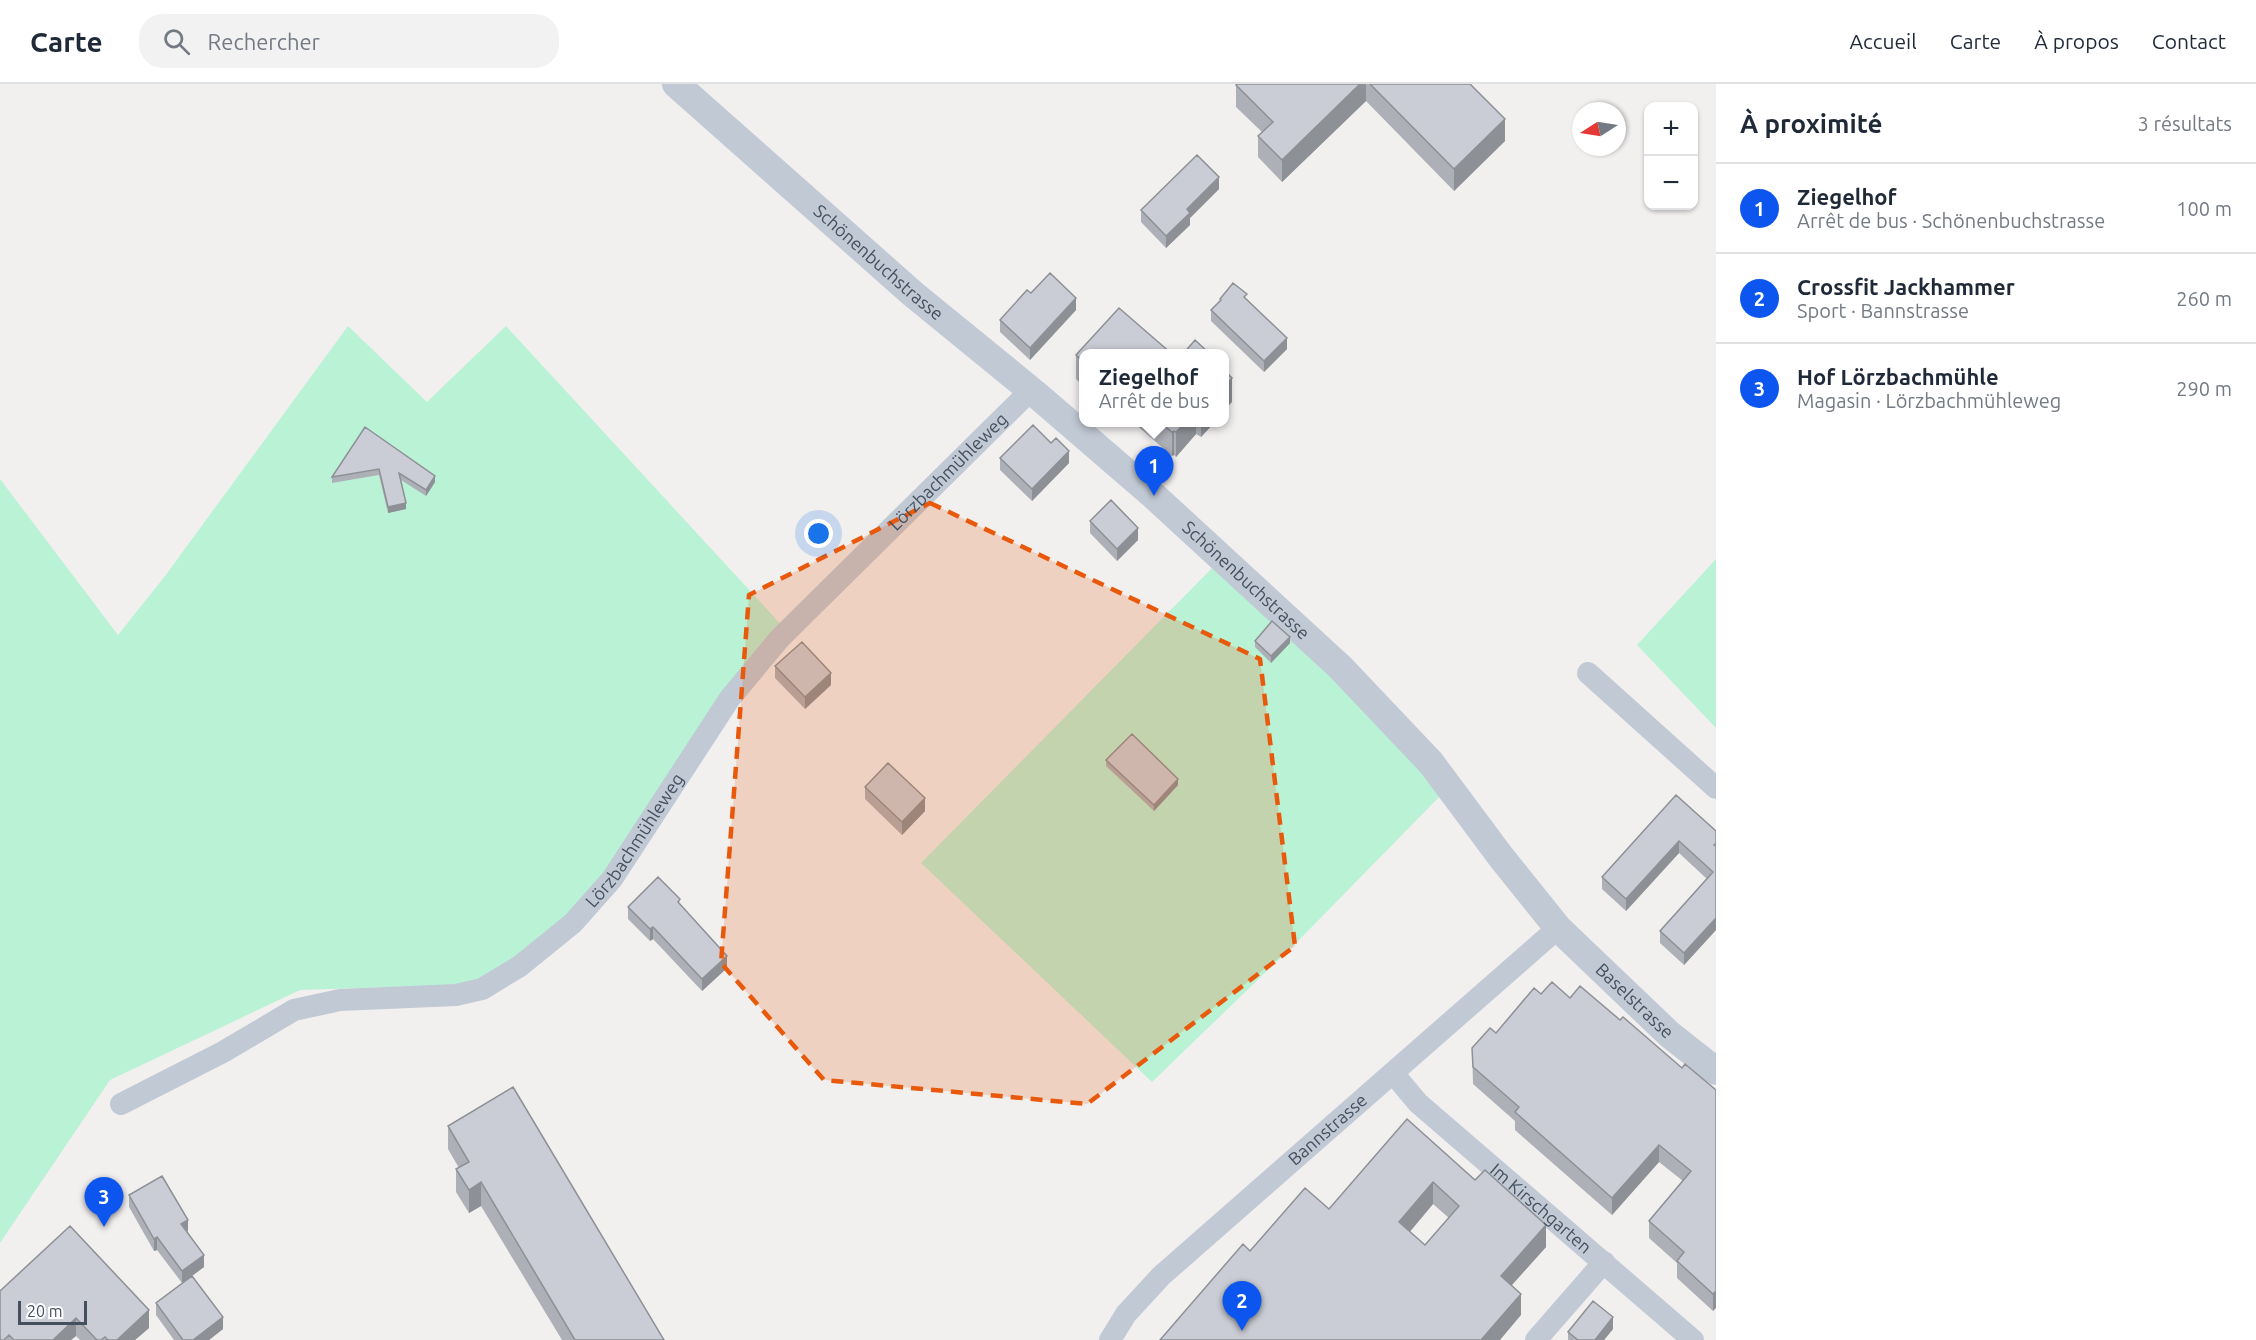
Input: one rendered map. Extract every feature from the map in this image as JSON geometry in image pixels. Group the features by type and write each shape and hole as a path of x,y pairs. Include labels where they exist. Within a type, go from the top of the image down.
{"street":[{"name":"Schönenbuchstrasse","path":"676,84 913,294 1031,390 1189,527 1340,667 1431,763 1501,857 1558,928"},
{"name":"Lörzbachmühleweg","path":"121,1104 223,1052 294,1010 340,1000 456,995 482,989 520,966 573,922 612,879 730,699 780,638 1031,390"},
{"path":"1588,673 1716,788"},
{"name":"Baselstrasse","path":"1558,928 1670,1034 1716,1071"},
{"name":"Bannstrasse","path":"1110,1340 1126,1314 1161,1276 1558,928"},
{"name":"Im Kirschgarten","path":"1394,1073 1418,1103 1693,1340"},
{"path":"1536,1340 1604,1262"}],"highlighted area":[{"path":"930,503 1260,659 1295,946 1087,1104 824,1080 721,963 749,595"}],"green space":[{"path":"348,326 427,402 506,326 787,631 589,899 484,984 300,990 110,1080 0,1243 0,479 118,635 165,576"},
{"path":"1716,559 1716,728 1637,645"},
{"path":"1216,564 1436,771 1443,793 1300,939 1152,1082 921,863"}],"building":[{"path":"1237,84 1360,84 1282,160 1258,136 1273,122"},
{"path":"1370,84 1470,84 1505,119 1454,169"},
{"path":"1197,155 1219,177 1187,209 1190,213 1166,236 1141,210"},
{"path":"1050,273 1076,298 1030,348 1000,320 1027,290 1031,293"},
{"path":"1233,283 1247,294 1244,297 1287,338 1264,361 1211,310"},
{"path":"1119,308 1166,349 1081,349"},
{"path":"1195,340 1205,349 1187,349"},
{"path":"1033,425 1051,443 1056,438 1069,451 1032,489 1000,458"},
{"path":"365,427 435,476 426,490 399,473 406,503 388,507 379,469 332,477"},
{"path":"1166,427 1181,427 1176,432"},
{"path":"1111,500 1138,528 1117,549 1090,521"},
{"path":"1272,621 1290,637 1271,656 1255,641"},
{"path":"802,642 831,673 805,697 775,666"},
{"path":"1132,734 1178,779 1154,805 1106,760"},
{"path":"888,763 925,798 902,822 865,787"},
{"path":"1676,795 1716,831 1714,845 1716,846 1716,918 1684,953 1660,931 1713,872 1679,841 1626,899 1602,877"},
{"path":"658,877 680,899 678,902 727,956 702,979 653,927 650,929 628,907"},
{"path":"1552,982 1570,998 1580,986 1620,1020 1623,1017 1682,1068 1685,1064 1716,1090 1716,1291 1713,1294 1677,1261 1684,1252 1649,1221 1691,1171 1659,1145 1612,1198 1515,1112 1519,1107 1473,1067 1472,1048 1490,1028 1496,1033 1534,988 1541,994"},
{"path":"513,1087 664,1340 575,1340 481,1182 469,1190 456,1169 469,1162 448,1126"},
{"path":"1407,1119 1475,1180 1485,1170 1546,1225 1501,1276 1521,1294 1481,1340 1160,1340 1243,1244 1250,1251 1305,1188 1329,1209","holes":["1433,1182 1459,1206 1425,1245 1399,1222"]},
{"path":"162,1176 188,1220 181,1224 204,1255 182,1271 157,1237 154,1239 129,1195"},
{"path":"70,1226 149,1310 117,1340 108,1340 105,1337 97,1340 76,1318 53,1340 14,1340 9,1335 4,1340 0,1340 0,1291"},
{"path":"192,1276 223,1317 193,1340 183,1340 156,1303"},
{"path":"1593,1301 1613,1317 1595,1340 1578,1340 1568,1332"}],"place":[{"name":"Ziegelhof","path":"1154,496"},
{"name":"Hof Lörzbachmühle","path":"104,1227"},
{"name":"Crossfit Jackhammer","path":"1242,1331"}]}
